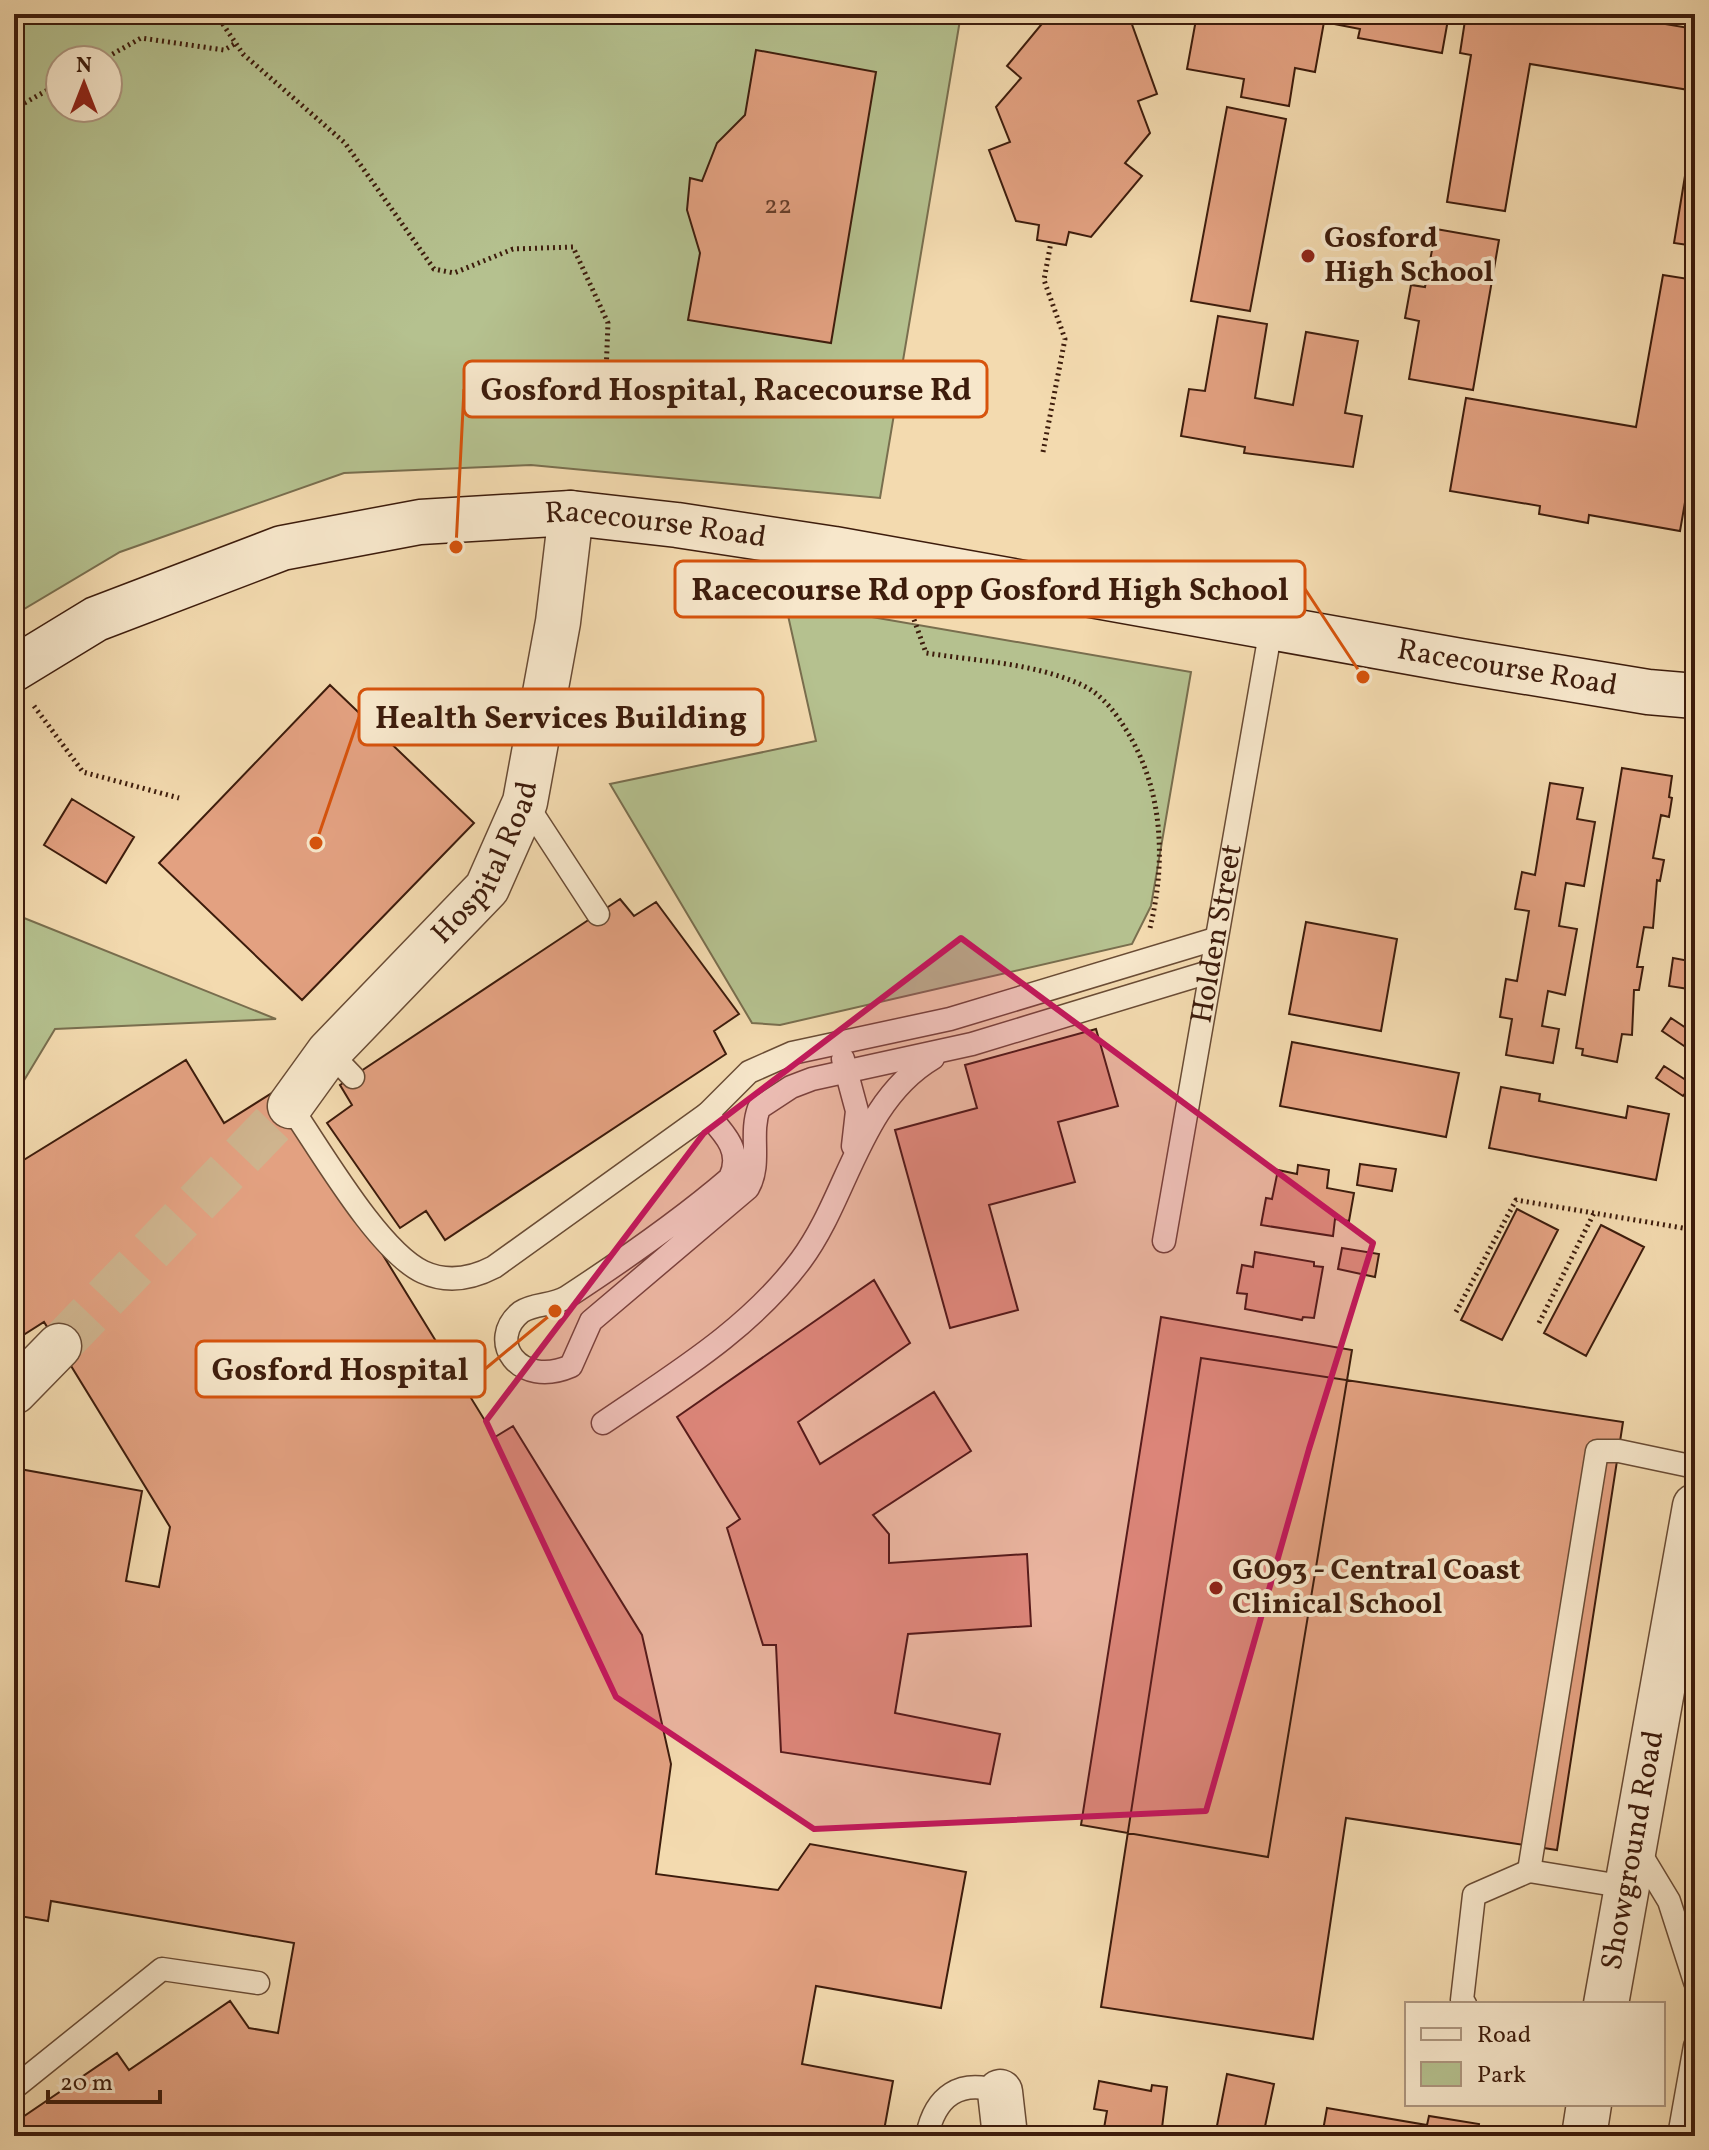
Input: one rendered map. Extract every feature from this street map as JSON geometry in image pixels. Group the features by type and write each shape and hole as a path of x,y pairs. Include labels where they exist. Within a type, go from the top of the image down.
{"main road":[{"name":"Racecourse Road","path":"24,688 96,619 282,548 420,522 571,513 677,525 818,547 1271,628 1648,692 1695,696"},
{"name":"Hospital Road","path":"290,1106 341,1064 487,888 525,802 558,622 571,513"},
{"name":"Racecourse Road","path":"1648,692 1695,708"},
{"path":"14,1392 59,1346"},
{"name":"Showground Road","path":"1606,2002 1695,1506"},
{"path":"1000,2092 1005,2136"},
{"path":"1584,2136 1589,2106"}],"lane":[{"name":"Holden Street","path":"1164,1241 1271,628"},
{"path":"525,802 598,914"},
{"path":"290,1106 389,1244 424,1272 453,1279 480,1274 494,1267 707,1114 749,1072 792,1053 950,1019 1215,939"},
{"path":"603,1423 705,1354 778,1287 818,1234 846,1170 879,1113 916,1070 933,1057 1209,972"},
{"path":"839,1042 857,1111 857,1128 846,1170"},
{"path":"707,1114 730,1143 735,1157 730,1178 564,1298 523,1311 512,1323 508,1341 511,1356 522,1369 539,1374 571,1366 591,1321 739,1200 755,1175 754,1135 759,1108 791,1087 972,1044"},
{"path":"1529,1871 1597,1451 1619,1451 1695,1467"},
{"path":"1634,1844 1669,1901 1695,1982"},
{"path":"1464,2002 1474,1895 1529,1871 1627,1887"},
{"path":"14,2088 162,1969 258,1983"},
{"path":"1679,2136 1695,2046"},
{"path":"927,2136 932,2113 953,2092 979,2085 1000,2092"}],"path":[{"path":"216,14 243,54 345,143 434,269 454,273 513,249 573,247 608,323 605,398"},
{"path":"124,48 141,38 224,50 236,43"},
{"path":"14,109 44,92"},
{"path":"1043,452 1065,339 1044,280 1051,242"},
{"path":"912,614 926,653 1054,674 1086,686 1112,709 1138,746 1153,796 1161,865 1147,944"},
{"path":"24,688 83,772 179,798"},
{"path":"1456,1312 1516,1200 1683,1228"},
{"path":"1539,1323 1594,1213"}],"highlighted area":[{"path":"961,938 1373,1243 1309,1449 1206,1811 814,1829 616,1697 486,1421 704,1133"}],"green space":[{"path":"14,14 961,14 880,498 531,465 344,473 120,552 14,615"},
{"path":"785,602 1191,672 1151,906 1132,944 780,1025 752,1023 610,784 816,741"},
{"path":"14,914 276,1019 55,1029 14,1097"}],"building":[{"path":"1050,14 1102,14 1130,19 1157,94 1138,101 1150,133 1125,163 1142,176 1091,237 1069,232 1066,245 1037,240 1039,225 1016,221 989,150 1010,142 996,107 1021,78 1007,66"},
{"path":"1197,14 1449,14 1442,53 1358,38 1360,29 1324,22 1315,72 1295,68 1289,106 1241,97 1244,79 1187,69"},
{"path":"1466,14 1606,14 1695,29 1695,91 1530,64 1505,211 1447,202 1471,55 1460,53"},
{"path":"756,50 876,72 831,343 688,320 700,253 687,210 690,178 702,181 717,143 745,115"},
{"path":"1227,107 1286,119 1250,311 1191,301"},
{"path":"1695,115 1695,246 1674,243"},
{"path":"1436,229 1499,240 1473,390 1409,379 1419,321 1405,318 1411,285 1425,287"},
{"path":"1663,275 1695,280 1695,445 1680,531 1589,515 1588,523 1539,514 1540,506 1450,491 1466,398 1636,427"},
{"path":"1218,316 1267,324 1255,398 1293,405 1306,332 1358,341 1345,413 1362,416 1353,467 1244,453 1245,447 1181,436 1189,389 1205,391"},
{"path":"330,685 474,823 302,1000 159,863"},
{"path":"1622,768 1672,776 1669,797 1672,798 1669,817 1661,815 1653,858 1664,860 1660,881 1657,880 1653,928 1644,927 1637,967 1643,967 1639,990 1634,990 1632,1035 1622,1034 1617,1062 1582,1055 1583,1049 1576,1048"},
{"path":"1550,783 1583,788 1577,819 1595,822 1584,886 1566,883 1559,926 1577,929 1565,995 1548,991 1542,1026 1559,1029 1553,1063 1506,1055 1512,1019 1500,1017 1506,979 1517,981 1529,911 1515,909 1522,872 1535,875"},
{"path":"72,799 134,837 106,883 44,845"},
{"path":"620,899 634,916 656,902 739,1014 714,1031 726,1054 445,1240 426,1211 400,1228 327,1123 352,1105 340,1085"},
{"path":"1306,922 1397,939 1381,1031 1289,1014"},
{"path":"1673,958 1695,962 1695,990 1669,986"},
{"path":"1671,1018 1695,1034 1690,1050 1662,1031"},
{"path":"1096,1029 1118,1106 1058,1122 1075,1182 989,1205 1018,1310 950,1328 895,1130 977,1108 965,1065"},
{"path":"1292,1042 1459,1073 1446,1137 1280,1106"},
{"path":"186,1060 224,1123 280,1088 495,1437 513,1426 642,1635 671,1764 656,1874 778,1890 810,1844 966,1872 941,2008 816,1986 802,2064 893,2081 883,2136 14,2136 14,2123 117,2053 129,2070 230,2001 249,2028 278,2033 294,1943 51,1901 48,1921 14,1915 14,1468 142,1491 126,1581 159,1587 170,1527 44,1322 14,1341 14,1166"},
{"path":"1664,1066 1692,1084 1683,1096 1656,1078"},
{"path":"1501,1087 1540,1094 1539,1101 1626,1118 1628,1106 1669,1114 1656,1180 1489,1148"},
{"path":"1360,1164 1396,1169 1392,1191 1357,1185"},
{"path":"1298,1165 1329,1170 1327,1188 1354,1193 1349,1221 1335,1219 1333,1236 1261,1225 1266,1198 1272,1199 1278,1170 1297,1174"},
{"path":"1517,1209 1558,1230 1502,1340 1461,1320"},
{"path":"1601,1225 1644,1247 1586,1356 1544,1333"},
{"path":"1342,1248 1379,1254 1375,1277 1338,1269"},
{"path":"1255,1252 1314,1262 1314,1266 1323,1267 1314,1318 1303,1317 1302,1320 1245,1309 1247,1294 1237,1293 1242,1265 1253,1267"},
{"path":"874,1280 910,1343 798,1422 820,1464 934,1392 971,1451 873,1515 889,1534 889,1563 1027,1554 1031,1626 908,1634 895,1713 1000,1734 990,1784 781,1752 776,1645 763,1645 727,1528 740,1519 677,1417"},
{"name":"GO93 - Central Coast Clinical School","path":"1161,1317 1352,1350 1268,1857 1081,1825"},
{"path":"1201,1358 1623,1422 1557,1850 1346,1818 1313,2039 1101,2007"},
{"path":"1227,2074 1274,2084 1263,2136 1215,2136"},
{"path":"1099,2081 1151,2091 1152,2085 1167,2087 1161,2136 1103,2134 1107,2111 1094,2109"},
{"path":"1327,2108 1427,2125 1429,2116 1479,2124 1477,2136 1322,2136"}],"tunnel":[{"path":"59,1346 290,1106"}],"place":[{"name":"Gosford High School","path":"1308,256"},
{"name":"Gosford Hospital, Racecourse Rd","path":"456,547"},
{"name":"Racecourse Rd opp Gosford High School","path":"1363,677"},
{"name":"Health Services Building","path":"316,843"},
{"name":"Gosford Hospital","path":"555,1311"},
{"name":"GO93 - Central Coast Clinical School","path":"1216,1588"}]}
